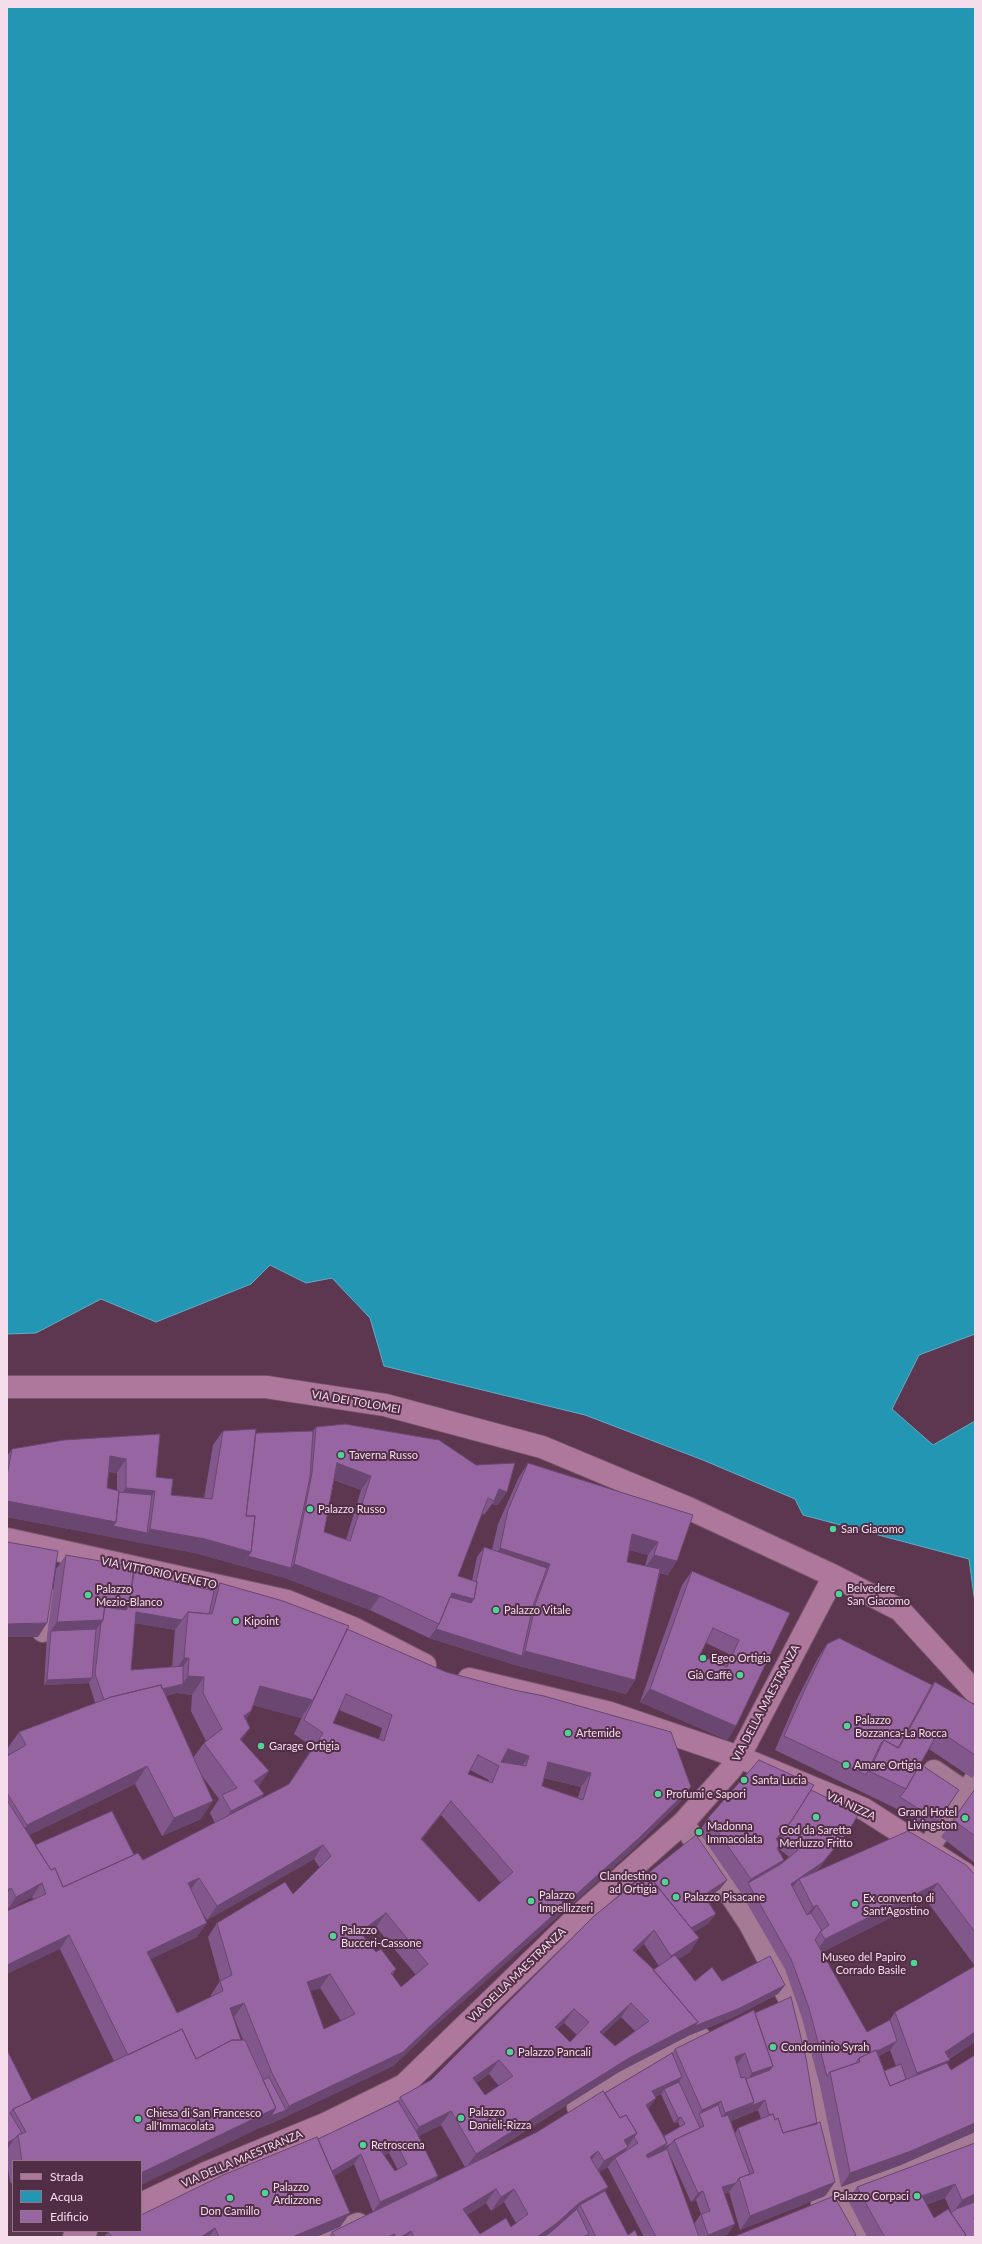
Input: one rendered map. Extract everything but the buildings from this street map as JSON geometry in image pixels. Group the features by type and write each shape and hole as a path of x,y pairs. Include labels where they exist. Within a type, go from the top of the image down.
{"street":[{"name":"VIA DEI TOLOMEI","path":"7,1387 266,1387 385,1405 542,1447 688,1508 834,1576 900,1610 975,1692"},
{"name":"VIA VITTORIO VENETO","path":"7,1539 287,1601 353,1628 436,1671 610,1713 739,1757"},
{"path":"43,1631 52,1550"},
{"name":"VIA DELLA MAESTRANZA","path":"142,2204 206,2173 325,2124 404,2085 576,1918 683,1823 739,1757 834,1576"},
{"name":"VIA NIZZA","path":"739,1757 864,1809 964,1873 975,1883"},
{"path":"927,1849 971,1786 934,1771"},
{"path":"683,1823 750,1924 789,1998 797,2023 835,2198 856,2237"},
{"path":"768,2008 789,1998"},
{"path":"562,2117 650,2063 720,2029"},
{"path":"807,2209 975,2141"},
{"path":"326,2237 376,2216"}],"water":[{"path":"7,7 975,7 975,1334 919,1355 892,1409 933,1445 975,1421 975,1603 969,1559 803,1515 795,1499 703,1460 585,1415 384,1366 370,1318 332,1278 306,1283 270,1265 251,1284 156,1322 101,1299 36,1333 7,1334"}],"place":[{"name":"Taverna Russo","path":"341,1455"},
{"name":"Palazzo Russo","path":"310,1509"},
{"name":"San Giacomo","path":"833,1529"},
{"name":"Belvedere San Giacomo","path":"839,1594"},
{"name":"Palazzo Mezio-Blanco","path":"88,1595"},
{"name":"Palazzo Vitale","path":"496,1610"},
{"name":"Kipoint","path":"236,1621"},
{"name":"Egeo Ortigia","path":"703,1658"},
{"name":"Già Caffè","path":"740,1675"},
{"name":"Palazzo Bozzanca-La Rocca","path":"847,1726"},
{"name":"Artemide","path":"568,1733"},
{"name":"Garage Ortigia","path":"261,1746"},
{"name":"Amare Ortigia","path":"846,1765"},
{"name":"Santa Lucia","path":"744,1780"},
{"name":"Profumi e Sapori","path":"658,1794"},
{"name":"Cod da Saretta Merluzzo Fritto","path":"816,1817"},
{"name":"Grand Hotel Livingston","path":"965,1818"},
{"name":"Madonna Immacolata","path":"699,1832"},
{"name":"Clandestino ad Ortigia","path":"665,1882"},
{"name":"Palazzo Pisacane","path":"676,1897"},
{"name":"Palazzo Impellizzeri","path":"531,1901"},
{"name":"Ex convento di Sant'Agostino","path":"855,1904"},
{"name":"Palazzo Bucceri-Cassone","path":"333,1936"},
{"name":"Museo del Papiro Corrado Basile","path":"914,1963"},
{"name":"Condominio Syrah","path":"773,2047"},
{"name":"Palazzo Pancali","path":"510,2052"},
{"name":"Palazzo Danieli-Rizza","path":"461,2118"},
{"name":"Chiesa di San Francesco all'Immacolata","path":"138,2119"},
{"name":"Retroscena","path":"363,2145"},
{"name":"Palazzo Ardizzone","path":"265,2193"},
{"name":"Palazzo Corpaci","path":"917,2196"},
{"name":"Don Camillo","path":"230,2198"}]}
